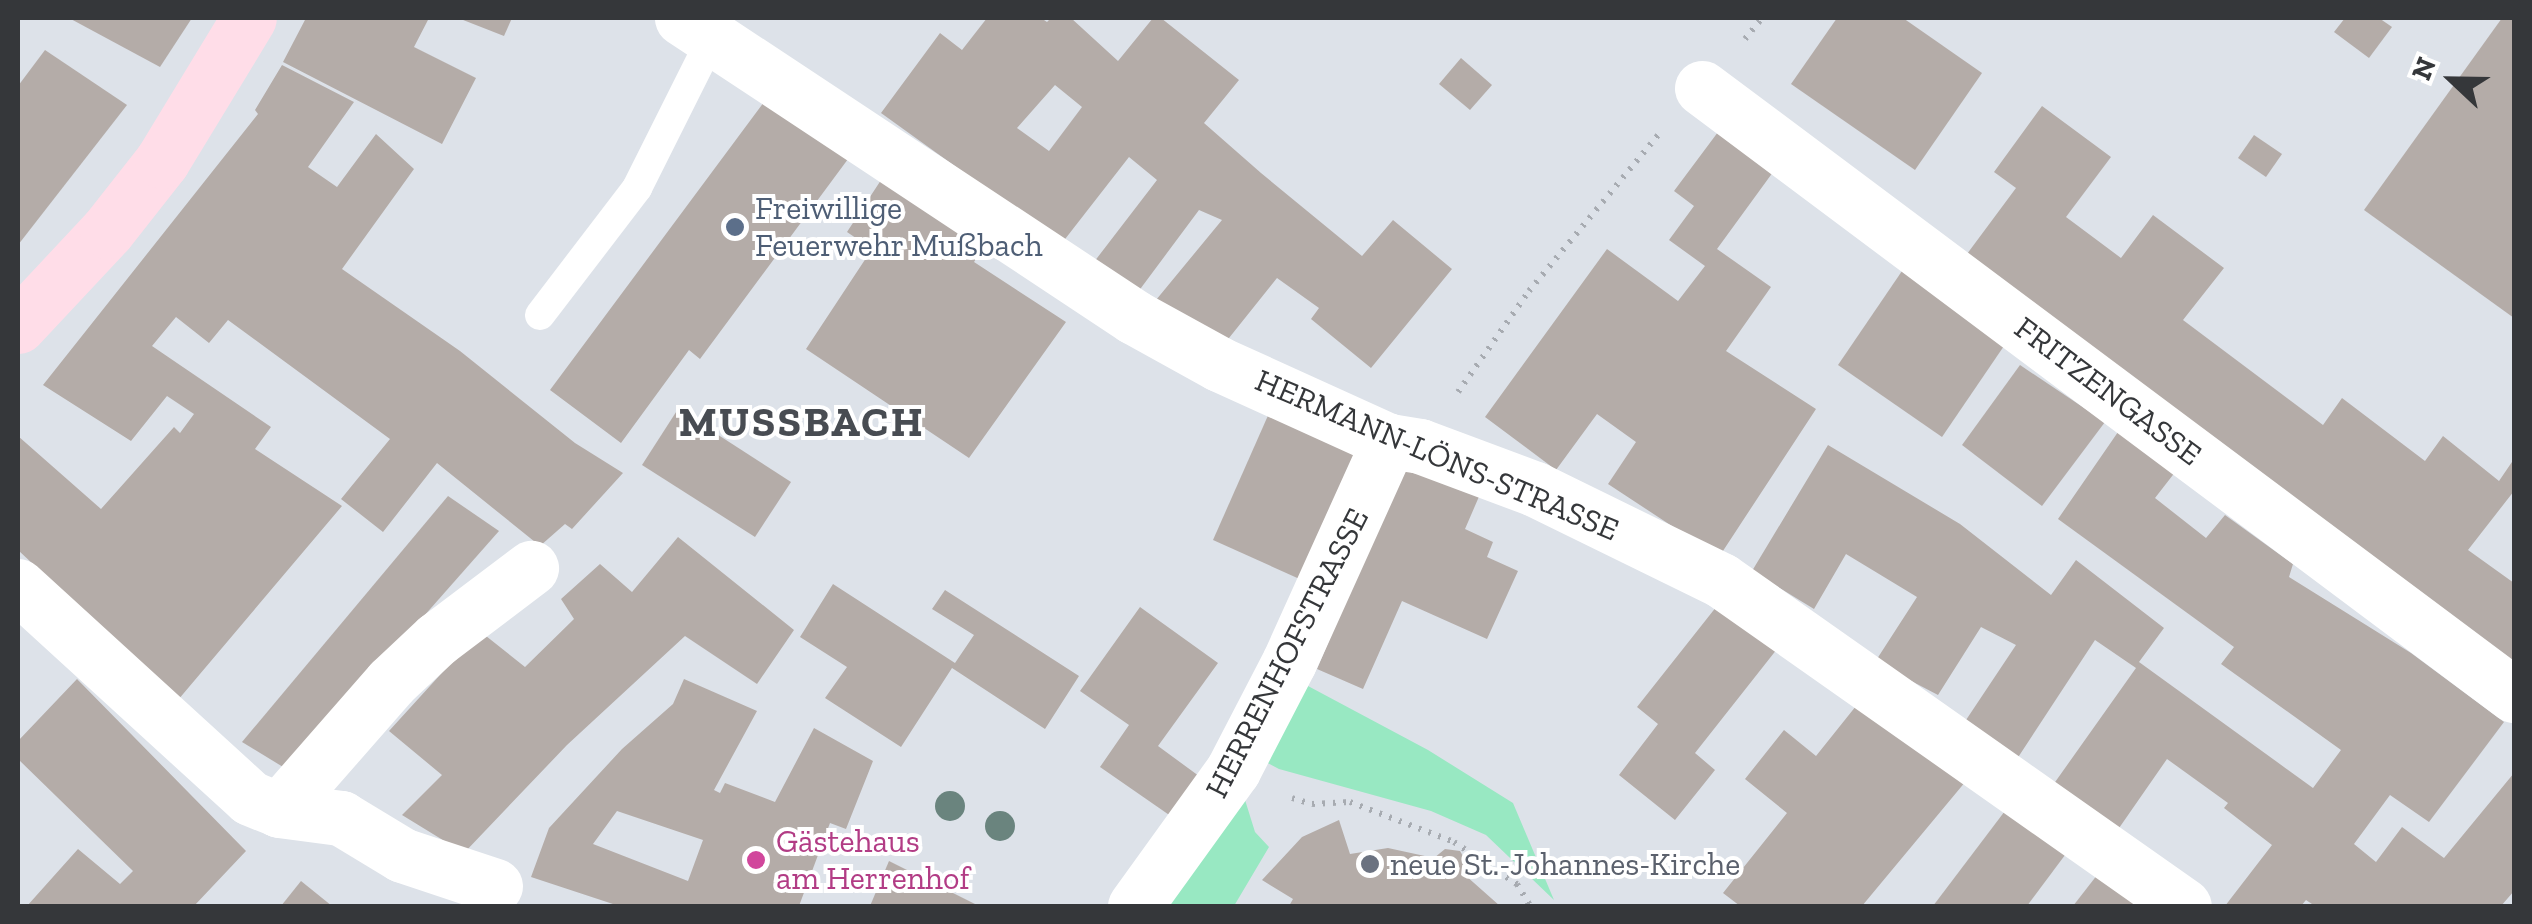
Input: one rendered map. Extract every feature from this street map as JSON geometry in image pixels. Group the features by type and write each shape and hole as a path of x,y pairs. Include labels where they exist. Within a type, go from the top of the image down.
{"main road":[{"path":"18,326 107,231 162,160 249,18"}],"street":[{"name":"HERMANN-LÖNS-STRASSE","path":"697,28 1134,317 1219,364 1404,443 1535,489 1722,580 2184,906"},
{"name":"FRITZENGASSE","path":"1702,88 2514,695"},
{"name":"HERRENHOFSTRASSE","path":"1136,906 1233,770 1404,443"},
{"path":"279,810 391,682 437,639 531,568"},
{"path":"18,586 250,798 279,810 341,818 402,855 495,886"}],"lane":[{"path":"540,315 637,188 697,28"}],"path":[{"path":"1404,443 1630,166 1702,88"},
{"path":"1233,770 1258,788 1312,804 1350,802 1454,842 1517,884 1530,906"}],"green space":[{"path":"1308,686 1428,750 1513,803 1554,900 1486,835 1431,811 1279,769 1258,758"},
{"path":"1241,787 1255,832 1269,847 1234,906 1160,906"}],"building":[{"path":"69,18 192,18 160,67"},
{"path":"306,18 429,18 414,47 476,78 442,144 283,62"},
{"path":"458,18 512,18 504,36"},
{"path":"987,18 1041,18 1047,22 1051,18 1071,18 1118,61 1153,18 1161,18 1239,80 1204,123 1261,173 1362,256 1393,220 1452,269 1371,368 1311,319 1319,308 1277,278 1225,343 1156,300 1222,220 1199,210 1138,292 1094,262 1157,180 1129,157 1062,243 881,113 940,33 962,50","holes":["1055,85 1082,107 1049,151 1017,128"]},
{"path":"1837,18 1903,18 1982,73 1915,170 1791,84"},
{"path":"2345,18 2379,18 2392,27 2369,58 2334,32"},
{"path":"2502,18 2514,18 2514,318 2364,210"},
{"path":"45,50 127,105 18,245 18,86"},
{"path":"1461,58 1492,85 1470,110 1439,84"},
{"path":"282,65 354,102 308,167 337,187 376,134 414,169 342,269 460,351 575,443 623,473 572,529 565,524 540,546 437,463 383,532 341,499 390,439 228,320 209,343 176,317 152,346 271,427 255,449 342,506 178,700 18,550 18,436 101,509 174,427 180,433 194,414 167,396 131,441 43,385 258,114 255,110"},
{"name":"Freiwillige Feuerwehr Mußbach","path":"770,94 851,155 700,359 689,350 621,443 550,390"},
{"path":"2042,106 2111,157 2066,217 2121,258 2153,215 2224,268 2183,320 2323,425 2342,398 2425,461 2443,436 2499,481 2514,459 2514,491 2468,550 2514,583 2514,666 1967,254 2016,188 1994,172"},
{"path":"1721,128 1776,168 1717,249 1771,287 1726,351 1816,409 1719,557 1608,484 1636,442 1597,414 1556,470 1485,417 1607,249 1678,301 1705,266 1669,240 1694,206 1674,191"},
{"path":"2254,135 2282,154 2266,177 2238,158"},
{"path":"883,177 985,245 974,262 1066,322 969,458 806,349 872,249 847,232"},
{"path":"1902,271 2006,343 1942,437 1838,365"},
{"path":"2020,365 2105,422 2042,506 1962,445"},
{"path":"678,409 791,482 755,537 642,465"},
{"path":"1270,411 1354,455 1304,581 1213,540"},
{"path":"2118,432 2176,471 2155,498 2206,538 2225,515 2293,564 2289,577 2411,653 2504,722 2429,822 2390,795 2354,844 2376,862 2402,827 2444,858 2514,773 2514,891 2501,906 2315,906 2306,900 2301,906 2225,906 2272,845 2224,808 2228,803 2167,759 2117,831 2053,785 2136,668 2095,640 2015,762 1962,726 2016,645 1981,627 1938,695 1875,662 1917,597 1846,554 1814,609 1752,571 1828,445 1960,524 2051,595 2076,560 2164,628 2139,662 2313,788 2341,750 2221,664 2234,647 2058,519"},
{"path":"1402,468 1481,492 1465,529 1493,542 1487,557 1518,571 1487,639 1402,601 1363,689 1317,669"},
{"path":"448,496 499,531 288,770 242,742"},
{"path":"678,537 794,630 757,684 685,636 567,745 464,853 402,815 442,775 389,731 460,653 481,632 525,667 574,619 561,599 600,564 632,592"},
{"path":"833,584 955,663 974,635 932,609 945,590 1079,676 1045,729 952,668 901,747 825,698 847,667 800,637"},
{"path":"1728,592 1785,639 1695,753 1715,770 1675,820 1619,775 1658,724 1637,707"},
{"path":"1140,607 1218,663 1158,746 1203,779 1175,819 1100,767 1129,725 1080,691"},
{"path":"77,679 246,851 194,906 27,906 78,849 120,884 133,871 18,759 18,741"},
{"path":"684,679 757,711 714,790 720,793 725,783 775,802 814,728 873,761 846,829 830,823 799,906 619,906 531,877 549,828 622,749 673,704","holes":["617,811 703,840 688,881 593,844"]},
{"path":"1864,696 1966,781 1862,906 1740,906 1723,893 1787,813 1745,779 1784,730 1816,756"},
{"path":"2014,799 2074,843 2027,906 1933,906"},
{"name":"neue St.-Johannes-Kirche","path":"1339,820 1350,854 1388,848 1434,858 1445,849 1460,851 1467,863 1465,875 1500,906 1289,906 1293,899 1262,880 1302,837"},
{"path":"889,861 979,906 870,906"},
{"path":"2101,870 2149,906 2073,906"},
{"path":"301,881 332,906 281,906"}],"place":[{"name":"Freiwillige Feuerwehr Mußbach","path":"735,227"},
{"name":"Gästehaus am Herrenhof","path":"756,860"},
{"name":"neue St.-Johannes-Kirche","path":"1370,864"}],"district":[{"name":"MUSSBACH","path":"802,422"}]}
